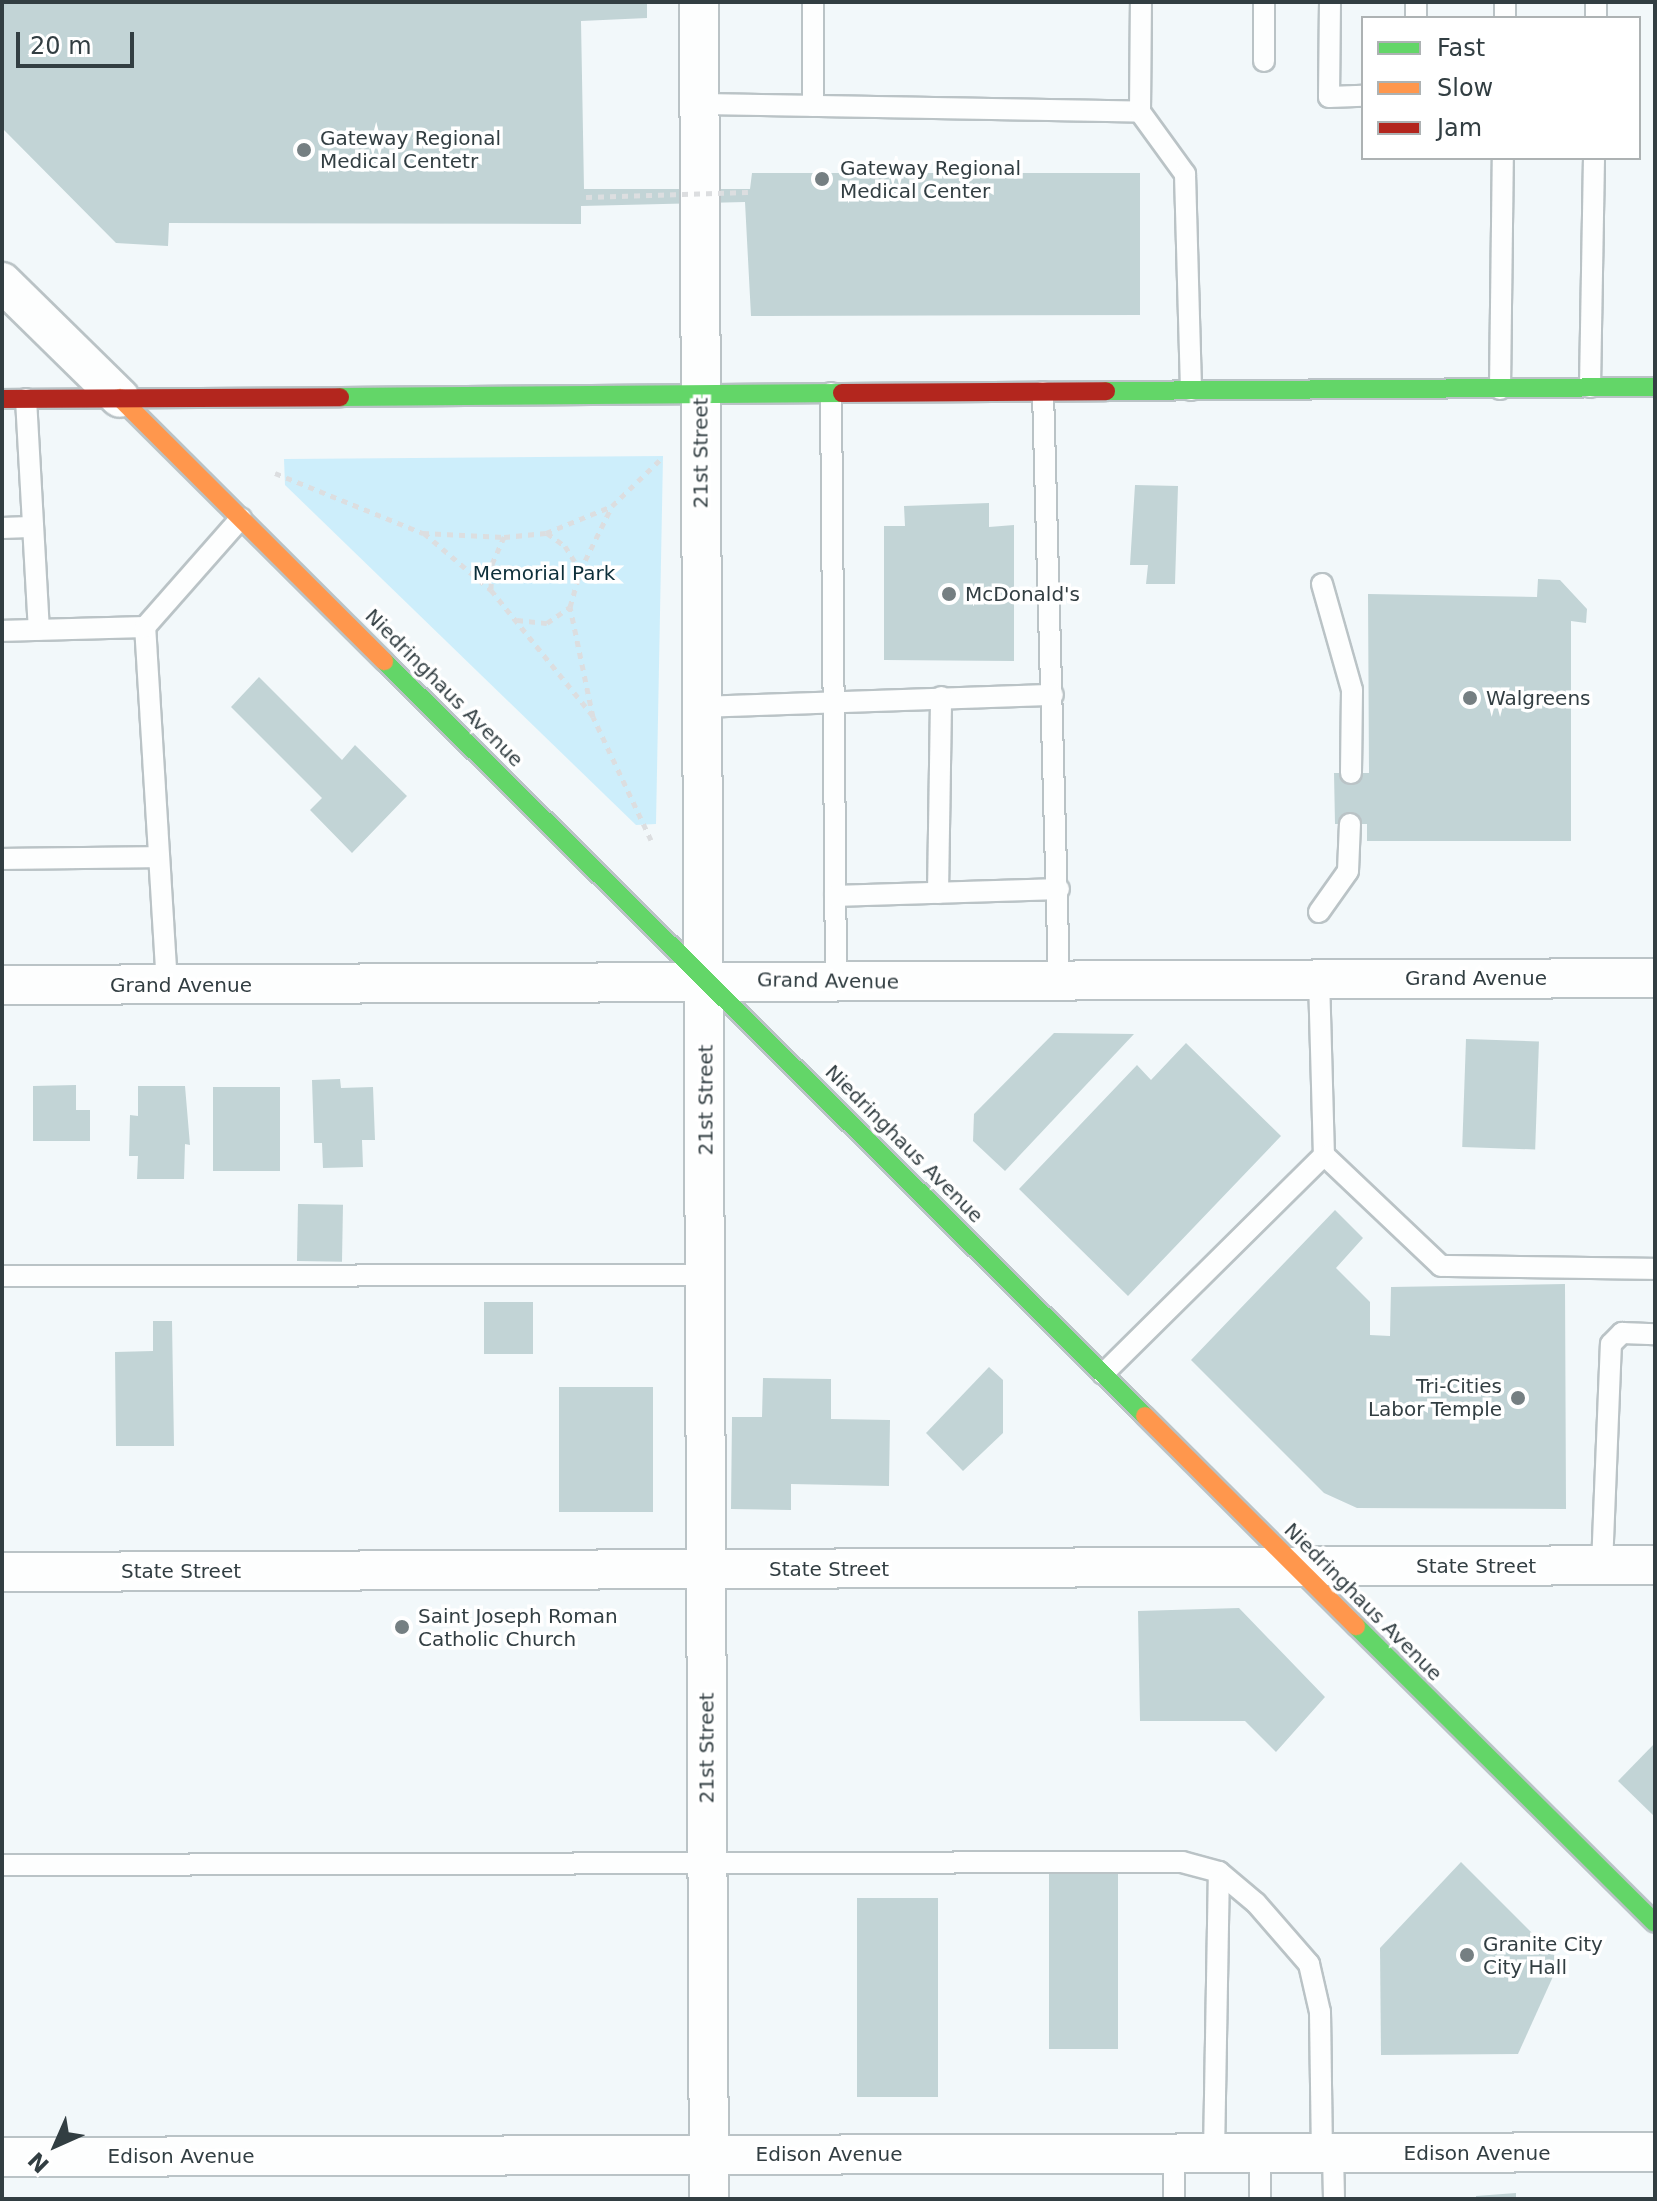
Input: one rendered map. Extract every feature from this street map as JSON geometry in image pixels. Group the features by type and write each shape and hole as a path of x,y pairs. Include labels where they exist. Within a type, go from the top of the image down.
{"street":[{"name":"21st Street","path":"699,2 702,707 707,979 704,1275 709,2199"},
{"path":"2,282 120,398"},
{"path":"2,399 1655,387"},
{"name":"Niedringhaus Avenue","path":"120,398 1655,1923"},
{"name":"Grand Avenue","path":"2,985 707,979 836,982 1655,978"},
{"name":"State Street","path":"2,1572 1655,1565"},
{"name":"Edison Avenue","path":"2,2157 1655,2152"}],"lane":[{"path":"813,2 813,106"},
{"path":"1141,2 1140,112 1185,174 1191,390"},
{"path":"1264,2 1264,61"},
{"path":"1330,2 1329,97 1361,96"},
{"path":"699,104 1140,112"},
{"path":"1500,389 1503,160"},
{"path":"1590,387 1594,160"},
{"path":"1043,392 1059,889 1059,980"},
{"path":"831,393 835,490 832,699 836,982"},
{"path":"26,399 30,527 39,630"},
{"path":"167,985 145,627 241,518"},
{"path":"2,528 30,527"},
{"path":"1322,584 1352,690 1351,773"},
{"path":"2,631 145,627"},
{"path":"702,707 766,707 832,699 1053,695"},
{"path":"938,893 941,697"},
{"path":"1319,912 1348,871 1350,824"},
{"path":"2,859 159,857"},
{"path":"835,896 1059,889"},
{"path":"1319,978 1324,1155 1441,1266 1655,1269"},
{"path":"1103,1374 1324,1155"},
{"path":"2,1276 704,1275"},
{"path":"1602,1566 1611,1344 1622,1333 1655,1334"},
{"path":"2,1865 1136,1859 1219,1872 1256,1903 1309,1964 1320,2012 1328,2154 1334,2199"},
{"path":"1214,2154 1219,1872"},
{"path":"1174,2154 1174,2199"},
{"path":"1260,2154 1260,2199"}],"path":[{"path":"586,197 748,192"},
{"path":"593,717 570,607 580,571 612,506 663,456"},
{"path":"275,473 423,533 491,590 593,717 651,840"},
{"path":"423,533 504,537 546,533 612,506"},
{"path":"546,533 565,546 580,571"},
{"path":"491,590 492,564 504,537"},
{"path":"516,620 547,623 570,607"}],"green space":[{"name":"Memorial Park","path":"663,456 656,824 636,825 285,485 284,459"}],"building":[{"name":"Gateway Regional Medical Centetr","path":"2,2 647,2 647,18 581,21 584,189 750,189 752,173 1140,173 1140,315 751,316 745,202 581,206 581,224 169,223 168,246 116,243 2,128"},
{"path":"1135,485 1178,486 1175,584 1146,584 1148,565 1130,565"},
{"name":"McDonald's","path":"989,503 989,527 1014,525 1014,661 884,660 884,526 905,526 904,506"},
{"name":"Walgreens","path":"1538,579 1560,580 1587,609 1586,623 1571,621 1571,841 1367,841 1367,824 1335,824 1334,773 1369,773 1368,594 1537,597"},
{"path":"259,677 342,760 355,745 407,796 352,853 310,810 322,798 231,707"},
{"path":"1054,1033 1134,1034 1005,1171 973,1141 974,1114"},
{"path":"1466,1039 1539,1042 1535,1149 1462,1147"},
{"path":"1186,1043 1281,1136 1128,1296 1019,1189 1137,1065 1151,1080"},
{"path":"340,1079 341,1088 373,1087 375,1140 362,1140 363,1167 323,1168 322,1143 314,1143 312,1080"},
{"path":"76,1085 76,1110 90,1110 90,1141 33,1141 33,1086"},
{"path":"138,1086 185,1086 190,1145 185,1144 184,1179 137,1179 138,1156 129,1156 130,1115 138,1116"},
{"path":"213,1087 280,1087 280,1171 213,1171"},
{"path":"298,1204 343,1205 342,1262 297,1261"},
{"path":"1335,1210 1363,1238 1336,1268 1370,1302 1370,1335 1390,1336 1391,1287 1565,1284 1566,1509 1357,1508 1324,1493 1191,1360"},
{"path":"484,1302 533,1302 533,1354 484,1354"},
{"path":"153,1321 172,1321 174,1446 116,1446 115,1352 153,1351"},
{"path":"989,1367 1003,1380 1003,1433 963,1471 926,1433"},
{"path":"763,1378 831,1379 831,1419 890,1420 889,1486 791,1484 791,1510 731,1509 732,1417 762,1417"},
{"path":"559,1387 653,1387 653,1512 559,1512"},
{"path":"1239,1608 1325,1697 1276,1752 1245,1721 1140,1721 1138,1611"},
{"path":"1655,1743 1655,1817 1618,1781"},
{"name":"Granite City City Hall","path":"1461,1862 1560,1961 1518,2054 1381,2055 1380,1948"},
{"path":"1049,1874 1118,1874 1118,2049 1049,2049"},
{"path":"857,1898 938,1898 938,2097 857,2097"},
{"path":"1516,2193 1516,2199 1476,2199 1476,2196"}],"traffic: fast":[{"path":"1106,391 1655,387"},
{"path":"340,397 842,393"},
{"path":"384,661 1145,1416"},
{"path":"1356,1626 1655,1923"}],"traffic: slow":[{"path":"120,398 384,661"},
{"path":"1145,1416 1356,1626"}],"traffic: jam":[{"path":"842,393 1106,391"},
{"path":"2,399 340,397"}],"place":[{"name":"Gateway Regional Medical Centetr","path":"304,150"},
{"name":"Gateway Regional Medical Center","path":"822,179"},
{"name":"McDonald's","path":"949,594"},
{"name":"Walgreens","path":"1470,698"},
{"name":"Tri-Cities Labor Temple","path":"1518,1398"},
{"name":"Saint Joseph Roman Catholic Church","path":"402,1627"},
{"name":"Granite City City Hall","path":"1467,1955"}]}
